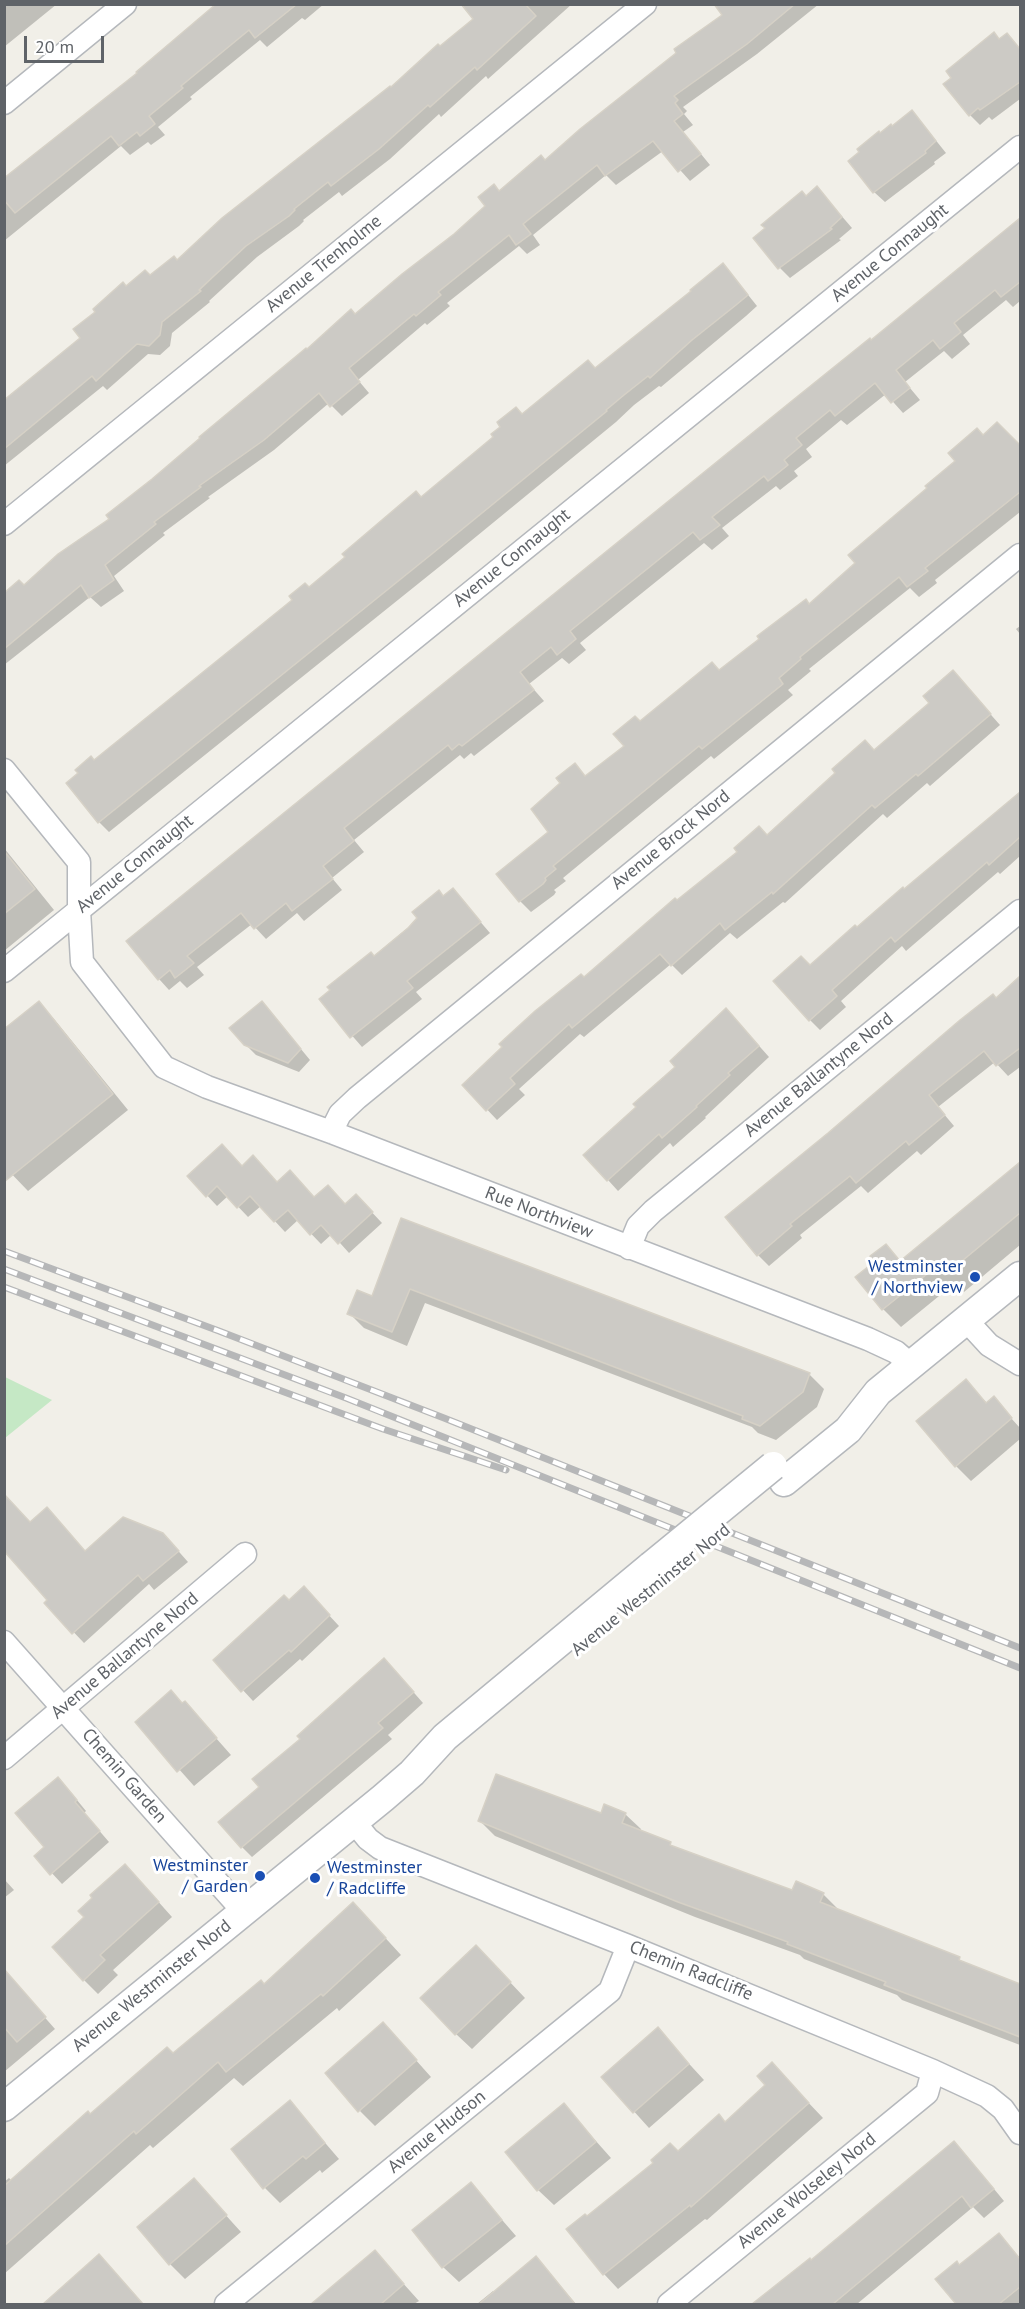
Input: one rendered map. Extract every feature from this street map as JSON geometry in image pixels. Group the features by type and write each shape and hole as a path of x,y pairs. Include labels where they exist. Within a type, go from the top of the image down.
{"street":[{"path":"4,103 125,4"},
{"name":"Avenue Trenholme","path":"4,524 645,4"},
{"name":"Avenue Connaught","path":"4,970 1020,147"},
{"name":"Avenue Brock Nord","path":"331,1132 340,1114 357,1098 1020,555"},
{"path":"4,770 79,862 79,910"},
{"name":"Rue Northview","path":"79,910 82,962 164,1067 207,1087 331,1132 868,1339 896,1352 911,1365"},
{"name":"Avenue Ballantyne Nord","path":"628,1248 638,1226 653,1211 1020,911"},
{"name":"Avenue Westminster Nord","path":"4,2107 412,1773 455,1750 657,1574 779,1474 848,1430 878,1392 1020,1276"},
{"path":"966,1320 989,1345 1020,1364"},
{"name":"Avenue Ballantyne Nord","path":"4,1758 245,1554"},
{"name":"Chemin Garden","path":"4,1641 243,1911"},
{"name":"Chemin Radcliffe","path":"354,1822 368,1839 380,1848 628,1946 933,2071 987,2096 1003,2109 1020,2133"},
{"name":"Avenue Hudson","path":"226,2304 610,1991 628,1946"},
{"name":"Avenue Wolseley Nord","path":"669,2304 927,2093 933,2071"}],"green space":[{"path":"5,1377 52,1400 5,1438"}],"building":[{"path":"216,4 297,4 255,38 249,30 181,86 183,88 149,116 155,124 140,136 137,132 119,146 111,136 15,213 4,200 4,178 137,73"},
{"path":"461,4 525,4 536,16 477,70 475,67 379,149 331,186 328,182 294,209 289,216 246,246 199,290 201,291 162,322 160,335 149,346 137,344 96,381 92,376 4,449 4,400 80,338 73,329 95,312 93,309 123,282 126,286 145,270 150,275 174,256 177,260 222,218 391,87 438,44 440,46 473,19"},
{"path":"714,4 795,4 747,44 674,96 678,100 675,103 683,114 674,121 701,154 678,172 653,141 605,176 597,165 523,224 531,234 516,245 509,235 438,292 441,295 416,316 414,314 349,368 360,382 330,407 319,393 264,440 199,486 201,487 154,522 156,524 105,565 114,580 89,598 81,585 4,649 4,593 19,580 24,585 58,554 109,519 106,515 307,349 351,309 355,314 454,234 485,206 478,197 494,184 499,191 541,155 545,160 580,129 676,53 674,49 722,15"},
{"path":"994,32 999,39 1007,33 1020,49 1020,82 969,116 943,84 951,78 946,71"},
{"path":"912,110 936,141 925,151 926,153 873,193 848,161 859,152 857,149 879,131 880,133 891,124 892,126"},
{"path":"817,186 842,217 830,228 832,229 778,269 753,238 765,228 761,225 802,191 806,196"},
{"path":"1020,218 1020,282 1001,297 995,290 954,323 961,332 940,349 933,340 896,370 910,388 891,403 875,383 835,416 830,410 796,438 802,445 784,460 788,465 768,481 764,476 712,517 720,525 700,540 693,532 570,631 576,639 557,655 551,647 520,672 534,690 462,746 459,744 452,750 448,745 344,828 354,841 323,866 333,879 292,911 286,903 254,929 241,913 187,956 194,963 175,978 170,970 158,980 126,941"},
{"path":"723,263 748,295 692,340 650,378 648,376 624,395 433,553 98,823 66,783 78,773 75,770 91,756 94,760 292,600 289,596 305,583 309,587 345,557 342,554 416,491 421,497 493,437 491,434 500,427 497,422 516,407 522,414 588,360 595,368"},
{"path":"997,422 1020,445 1020,492 925,568 928,571 907,587 899,577 800,657 801,659 779,678 783,684 702,749 699,746 553,866 556,869 545,878 543,884 519,902 496,874 548,832 531,809 560,783 556,778 575,763 585,776 624,746 613,734 635,716 640,721 712,662 719,670 759,639 757,636 806,599 809,604 855,563 848,555 927,488 925,486 955,461 948,453 977,428 983,435"},
{"path":"953,670 991,714 918,776 916,774 875,808 872,805 773,894 772,892 725,930 720,923 671,966 660,954 572,1028 569,1024 510,1078 515,1084 486,1111 462,1085 502,1047 499,1044 535,1011 581,974 584,977 675,898 677,900 737,852 734,848 759,826 767,835 835,773 832,769 865,740 874,750 929,703 923,696"},
{"path":"1020,792 1020,837 989,865 987,862 895,942 891,937 832,990 837,996 809,1021 773,981 801,956 810,965 855,925 857,927"},
{"path":"4,851 35,889 4,914"},
{"path":"453,888 481,922 407,981 413,988 350,1038 319,999 330,990 327,987 371,952 374,956 408,928 417,918 412,912 439,890 443,896"},
{"path":"1020,976 1020,1048 996,1066 984,1051 929,1095 945,1115 909,1145 906,1141 856,1183 850,1176 790,1224 792,1226 757,1256 725,1217 960,1020 993,994 996,998"},
{"path":"39,1001 113,1094 4,1182 4,1029"},
{"path":"262,1001 301,1049 288,1063 244,1045 229,1028"},
{"path":"726,1008 759,1046 728,1073 730,1075 697,1107 662,1138 659,1134 607,1181 583,1155 636,1107 633,1104 675,1067 670,1061"},
{"path":"222,1144 242,1166 253,1155 277,1182 290,1170 314,1197 328,1185 345,1204 356,1194 373,1212 338,1244 321,1225 310,1235 288,1210 274,1222 250,1196 237,1208 217,1186 206,1197 187,1176"},
{"path":"1020,1162 1020,1213 945,1275 937,1266 882,1310 855,1277 874,1262 870,1256 886,1244 900,1261"},
{"path":"401,1218 810,1373 803,1392 760,1426 742,1419 743,1416 410,1289 392,1332 347,1314 357,1290 372,1296"},
{"path":"966,1379 986,1403 994,1396 1012,1418 955,1467 916,1421"},
{"path":"4,1494 30,1522 47,1507 85,1551 123,1517 163,1533 179,1551 143,1581 138,1575 72,1634 44,1603 47,1600 4,1551"},
{"path":"304,1586 330,1615 291,1652 289,1650 241,1692 213,1660 284,1595 289,1600"},
{"path":"384,1658 414,1692 378,1723 383,1728 241,1848 218,1822 259,1787 252,1779 300,1739 297,1736"},
{"path":"171,1690 182,1703 185,1701 217,1738 177,1772 135,1722"},
{"path":"496,1774 601,1813 604,1804 626,1813 622,1823 671,1842 670,1845 792,1890 796,1881 824,1893 820,1902 960,1957 959,1960 1020,1984 1020,2037 884,1985 886,1982 787,1944 788,1942 678,1902 478,1821"},
{"path":"58,1777 77,1800 75,1802 100,1831 50,1875 34,1856 44,1847 15,1813"},
{"path":"125,1864 159,1902 100,1955 105,1960 83,1981 52,1947 84,1917 78,1911 92,1898 90,1895"},
{"path":"353,1902 386,1938 323,1996 321,1994 226,2072 218,2062 136,2134 134,2131 4,2246 4,2186 88,2111 90,2114 167,2047 173,2053 261,1980 264,1984"},
{"path":"476,1945 511,1982 455,2035 420,1998"},
{"path":"4,1969 46,2017 17,2042 4,2027"},
{"path":"383,2022 417,2060 358,2112 325,2073"},
{"path":"658,2027 689,2064 633,2113 601,2077"},
{"path":"772,2062 809,2103 691,2207 690,2205 603,2275 566,2229 585,2214 587,2216 653,2163 651,2160 670,2143 678,2151 719,2114 725,2122 765,2085 757,2076"},
{"path":"290,2100 325,2143 306,2159 303,2156 263,2189 231,2149"},
{"path":"564,2103 596,2142 537,2191 505,2152"},
{"path":"954,2141 994,2189 971,2208 962,2196 833,2304 752,2304 810,2258 811,2260"},
{"path":"194,2178 227,2215 169,2265 137,2227"},
{"path":"471,2182 502,2220 442,2268 412,2230"},
{"path":"999,2233 1020,2259 1020,2287 999,2304 956,2304 935,2279 957,2261 959,2265"},
{"path":"375,2250 404,2284 381,2304 311,2304"},
{"path":"99,2254 143,2304 43,2304"},
{"path":"536,2256 575,2304 479,2304"}],"railway":[{"path":"4,1251 444,1418 1020,1648"},
{"path":"4,1269 346,1398 1020,1668"},
{"path":"4,1287 383,1429 506,1470"}],"place":[{"name":"Westminster / Northview","path":"975,1277"},
{"name":"Westminster / Garden","path":"260,1876"},
{"name":"Westminster / Radcliffe","path":"315,1878"}]}
